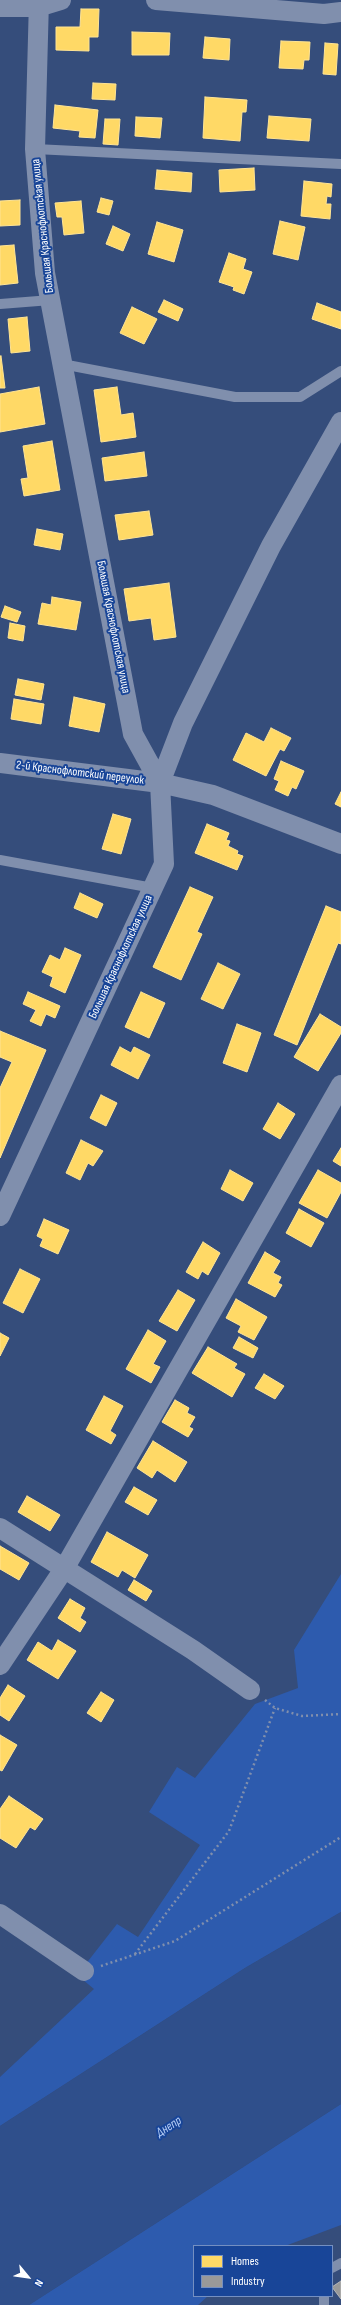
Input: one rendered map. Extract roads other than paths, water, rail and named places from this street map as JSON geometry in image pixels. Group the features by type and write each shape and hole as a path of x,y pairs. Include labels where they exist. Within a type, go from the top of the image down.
{"street":[{"path":"0,7 38,4 61,0"},
{"path":"156,0 324,14 341,12"},
{"name":"Большая Краснофлотская улица","path":"0,1216 164,864 160,783 133,734 45,274 35,149 38,4"},
{"path":"160,783 183,724 271,546 340,423"},
{"name":"2-й Краснофлотский переулок","path":"0,763 160,783 213,795 341,844"},
{"path":"0,1665 64,1569 341,1085"},
{"path":"0,1528 193,1650 250,1690"},
{"path":"0,1914 84,1971"}],"lane":[{"path":"35,149 341,164"},
{"path":"0,304 51,300"},
{"path":"62,364 235,396 300,397 341,371"},
{"path":"0,860 153,888"}],"water":[{"name":"Днепр","path":"341,1912 341,2104 29,2305 0,2305 0,2126 245,1968"}]}
